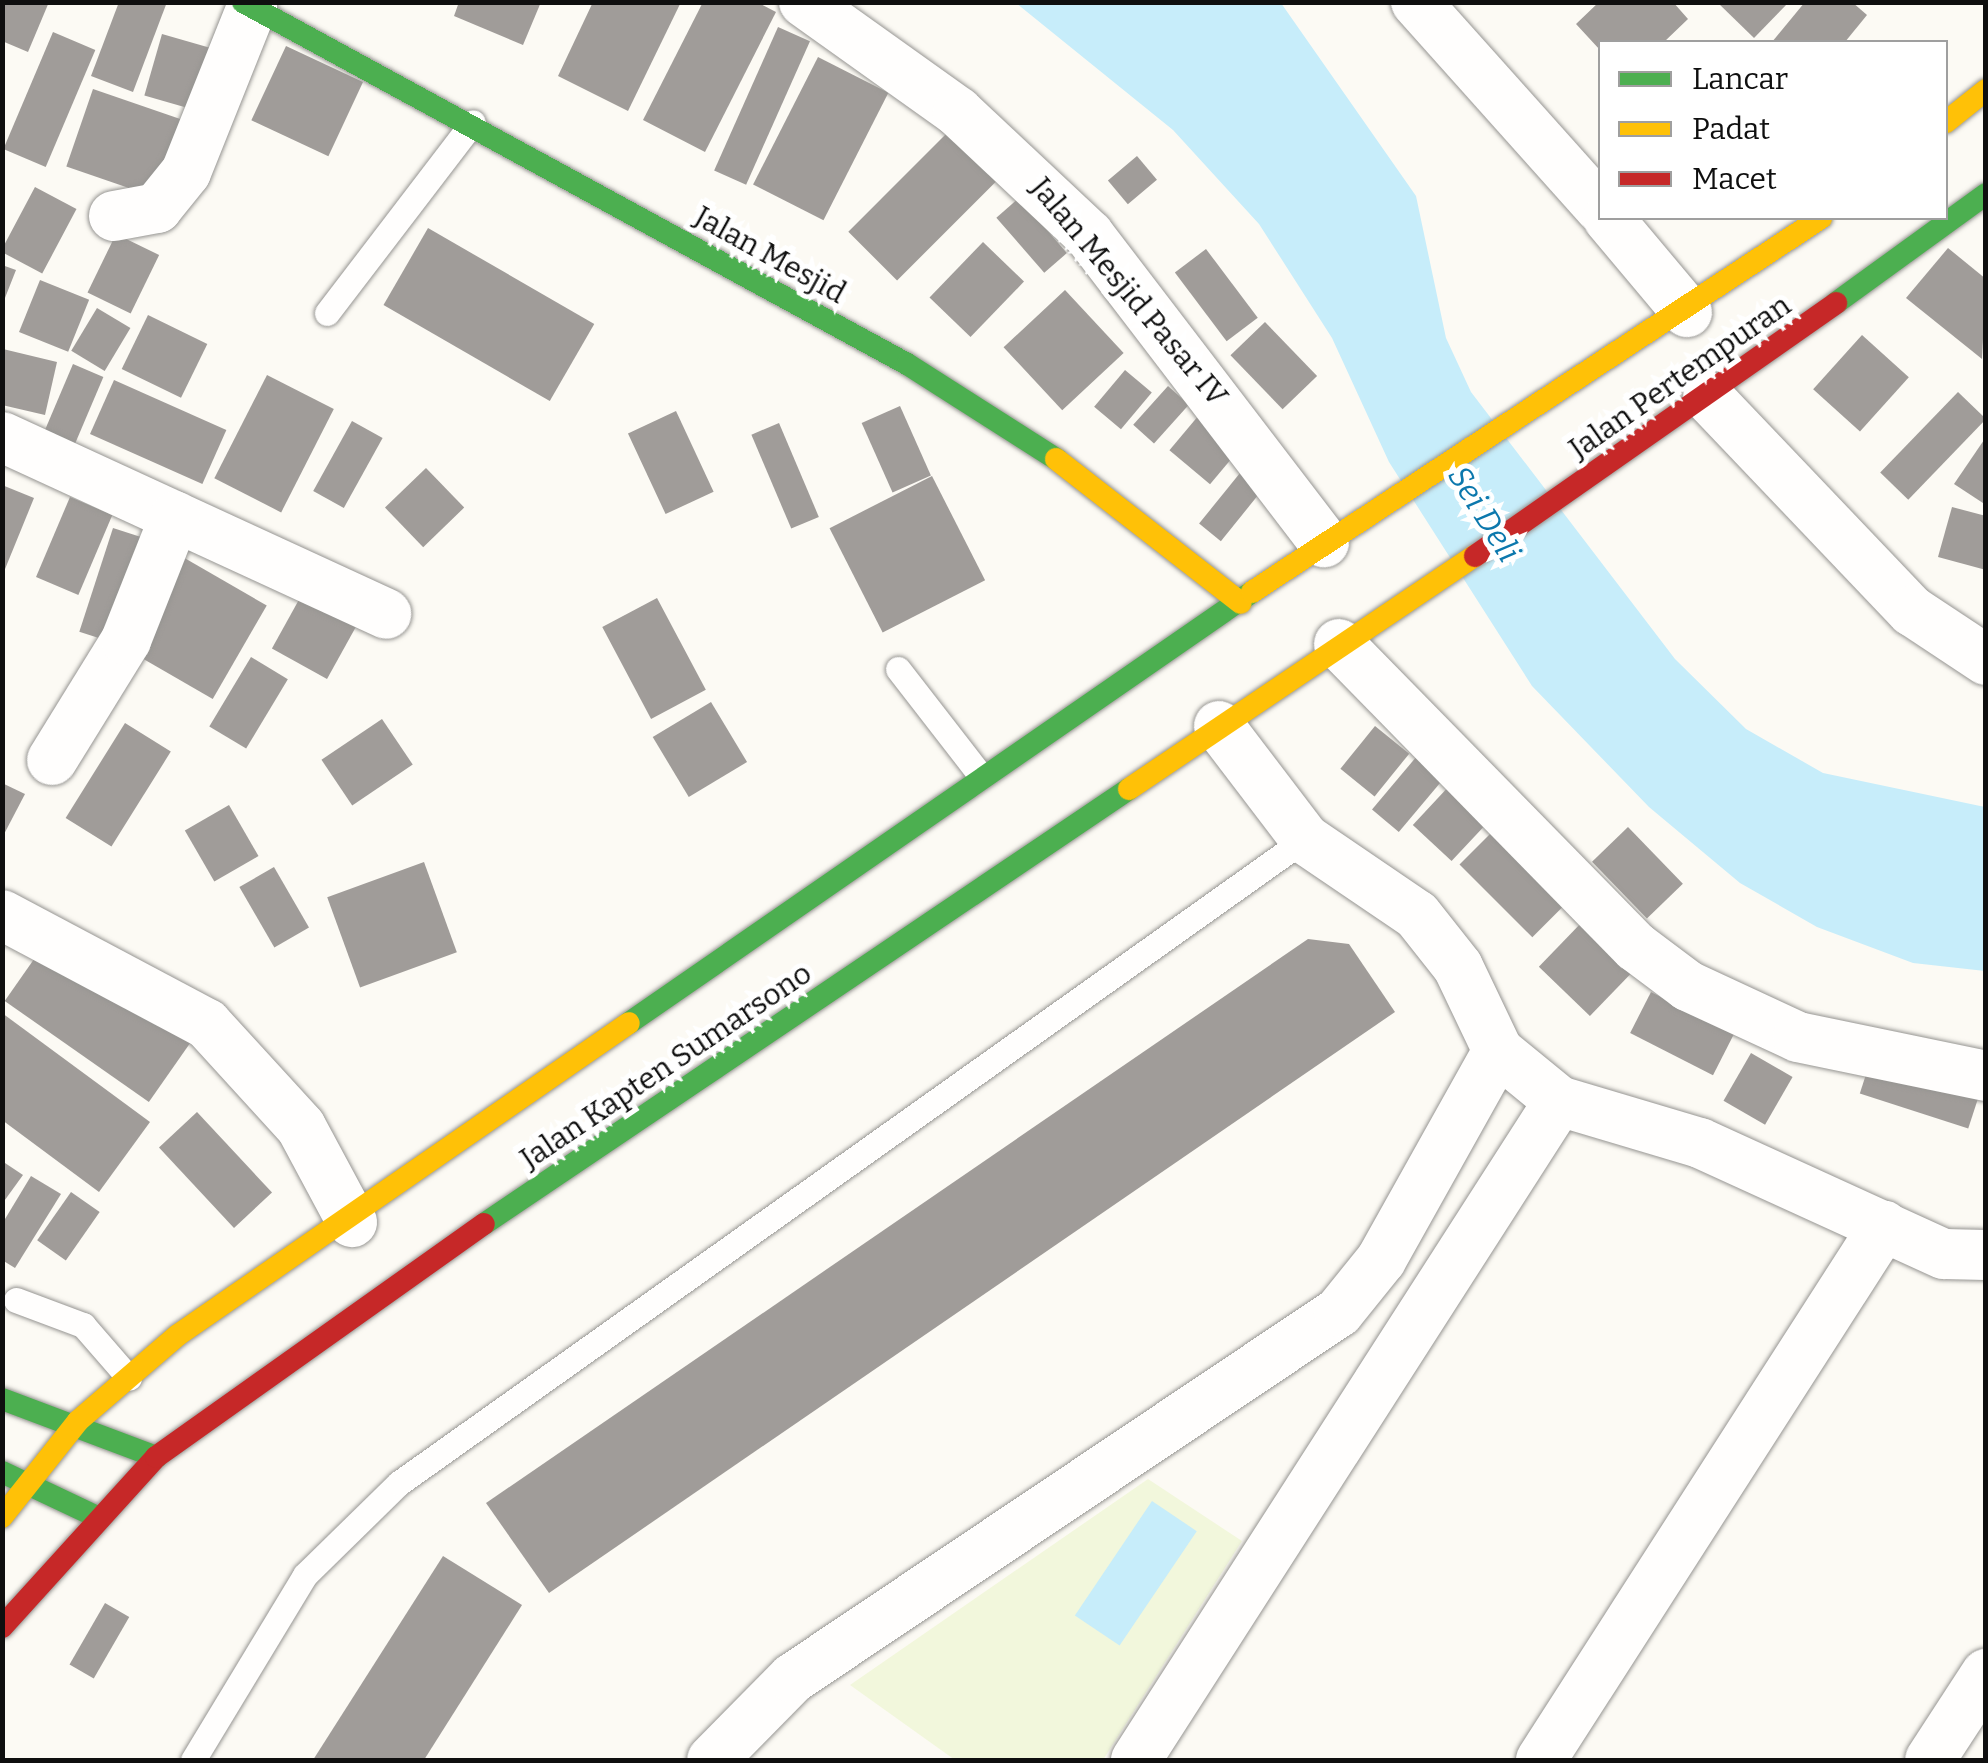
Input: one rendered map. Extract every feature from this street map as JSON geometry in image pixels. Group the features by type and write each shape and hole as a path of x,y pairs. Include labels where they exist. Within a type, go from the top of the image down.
{"main road":[{"name":"Jalan Mesjid","path":"247,5 473,122 923,374 1103,488 1241,603"},
{"path":"1948,120 1986,90"},
{"name":"Jalan Pertempuran","path":"1402,600 1666,428 1986,194"},
{"name":"Jalan Pertempuran","path":"1341,531 1687,312 1818,220"},
{"name":"Jalan Kapten Sumarsono","path":"2,1517 78,1420 130,1378 981,776 1241,603 1341,531"},
{"name":"Jalan Kapten Sumarsono","path":"2,1627 97,1517 156,1457 323,1332 1402,600"},
{"path":"2,1399 78,1420 156,1457"},
{"path":"2,1472 29,1480 97,1517"}],"street":[{"name":"Jalan Mesjid Pasar IV","path":"804,2 958,112 1089,235 1341,531"},
{"path":"1416,2 1598,206"},
{"path":"114,216 157,208 186,172 247,5"},
{"path":"1610,220 1687,312"},
{"path":"1708,397 1912,611 1986,660"},
{"path":"2,437 386,614"},
{"path":"52,760 126,640 174,516"},
{"path":"1340,644 1636,947 1688,986 1798,1037 1986,1076"},
{"path":"1219,726 1304,839 1417,915 1458,967 1498,1050 1558,1101 1700,1143 1944,1254 1986,1255"},
{"path":"2,915 208,1024 300,1127 352,1222"},
{"path":"712,1760 792,1678 1339,1312 1381,1260 1498,1050"},
{"path":"1136,1760 1558,1101"},
{"path":"1541,1760 1884,1226"},
{"path":"1930,1760 1986,1674"}],"lane":[{"path":"327,314 473,122"},
{"path":"898,670 981,776"},
{"path":"193,1760 305,1576 399,1483 1304,839"},
{"path":"16,1300 83,1325 130,1378"}],"green space":[{"path":"1148,1479 1242,1541 1103,1760 955,1760 850,1685"}],"water":[{"name":"Sei Deli","path":"1016,3 1281,3 1416,196 1446,338 1471,392 1675,659 1746,729 1823,773 1985,807 1985,971 1913,963 1817,927 1740,883 1649,807 1532,686 1389,462 1332,338 1259,224 1173,130"},
{"path":"1152,1501 1197,1531 1120,1646 1075,1615"}],"building":[{"path":"2,2 49,2 28,52 2,41"},
{"path":"119,2 167,2 133,92 91,76"},
{"path":"459,2 541,2 523,45 454,16"},
{"path":"593,2 681,2 628,111 558,76"},
{"path":"703,2 757,2 776,12 705,152 643,120"},
{"path":"1599,2 1673,2 1688,19 1666,40 1598,40 1598,48 1576,24"},
{"path":"1717,2 1789,2 1754,38"},
{"path":"1805,2 1852,2 1867,15 1847,40 1774,40"},
{"path":"778,27 810,41 746,185 714,170"},
{"path":"53,32 95,50 46,167 3,149"},
{"path":"162,34 216,49 198,111 144,96"},
{"path":"286,46 363,82 328,156 251,120"},
{"path":"818,57 888,93 823,220 753,184"},
{"path":"93,89 190,123 164,200 66,167"},
{"path":"948,132 997,181 897,280 848,232"},
{"path":"1137,156 1157,180 1128,204 1108,180"},
{"path":"35,187 76,209 42,274 2,252"},
{"path":"1019,198 1067,253 1044,273 996,218"},
{"path":"428,228 594,324 550,401 384,305"},
{"path":"116,234 159,255 131,313 88,292"},
{"path":"983,242 1024,282 971,337 930,297"},
{"path":"1948,248 1986,279 1982,359 1906,298"},
{"path":"1206,249 1258,318 1227,341 1175,272"},
{"path":"2,265 16,270 3,303 2,303"},
{"path":"40,280 89,300 68,352 19,332"},
{"path":"1065,290 1124,353 1062,410 1004,347"},
{"path":"97,308 130,328 105,371 71,351"},
{"path":"148,315 207,344 181,398 122,369"},
{"path":"1265,322 1317,376 1283,409 1230,355"},
{"path":"1862,335 1909,377 1860,431 1813,389"},
{"path":"3,349 57,362 45,415 2,405"},
{"path":"73,364 103,377 73,449 43,436"},
{"path":"1125,370 1152,392 1121,429 1094,407"},
{"path":"267,375 334,409 281,512 214,478"},
{"path":"114,380 226,430 202,484 90,434"},
{"path":"1168,386 1189,405 1154,443 1133,425"},
{"path":"1958,392 1986,419 1908,500 1880,473"},
{"path":"900,406 931,475 893,493 862,423"},
{"path":"676,411 714,492 666,514 628,433"},
{"path":"1199,415 1240,449 1210,484 1169,450"},
{"path":"352,421 383,438 344,508 313,491"},
{"path":"779,423 819,517 791,529 751,435"},
{"path":"1986,437 1986,505 1954,484"},
{"path":"426,468 464,508 423,547 385,508"},
{"path":"1240,473 1262,491 1221,541 1199,524"},
{"path":"932,476 985,580 883,632 830,528"},
{"path":"2,485 34,498 3,574 2,574"},
{"path":"70,497 112,515 78,595 36,577"},
{"path":"1952,507 1986,516 1986,570 1938,557"},
{"path":"113,528 155,542 121,645 79,632"},
{"path":"181,556 267,606 213,699 127,650"},
{"path":"301,596 356,627 327,679 272,648"},
{"path":"657,598 706,690 651,719 602,627"},
{"path":"251,657 288,679 246,749 209,726"},
{"path":"711,702 747,762 689,797 653,737"},
{"path":"382,719 413,765 352,805 321,760"},
{"path":"125,723 171,752 111,847 66,818"},
{"path":"1375,726 1409,754 1375,796 1340,769"},
{"path":"1417,756 1444,778 1399,832 1372,810"},
{"path":"2,783 25,794 2,838"},
{"path":"1451,784 1490,820 1452,861 1413,825"},
{"path":"229,805 258,856 214,882 185,830"},
{"path":"1497,827 1570,900 1532,937 1460,864"},
{"path":"1628,827 1683,884 1647,919 1592,862"},
{"path":"424,862 457,952 360,987 327,897"},
{"path":"274,867 309,928 274,948 239,887"},
{"path":"1584,920 1635,969 1590,1016 1539,967"},
{"path":"1308,939 1349,944 1395,1012 549,1593 486,1503"},
{"path":"46,942 190,1043 149,1102 5,1001"},
{"path":"1651,992 1734,1034 1713,1075 1630,1033"},
{"path":"2,1013 150,1122 99,1192 2,1120"},
{"path":"1751,1053 1793,1077 1765,1125 1724,1101"},
{"path":"1870,1062 1978,1097 1968,1129 1860,1093"},
{"path":"197,1112 272,1192 234,1228 159,1147"},
{"path":"2,1161 23,1175 2,1204"},
{"path":"31,1176 61,1194 15,1268 2,1260 2,1224"},
{"path":"71,1192 100,1212 66,1260 37,1240"},
{"path":"443,1556 522,1605 424,1760 313,1760"},
{"path":"105,1603 129,1617 94,1678 70,1664"}],"traffic: fast":[{"path":"243,2 907,364 1056,459"},
{"path":"1836,303 1986,194"},
{"path":"629,1023 1252,592"},
{"path":"484,1224 1129,789"},
{"path":"2,1399 156,1457"},
{"path":"2,1472 97,1517"}],"traffic: slow":[{"path":"1948,120 1986,90"},
{"path":"1252,592 1818,220"},
{"path":"1056,459 1241,603"},
{"path":"1129,789 1475,556"},
{"path":"2,1517 78,1421 178,1335 629,1023"}],"traffic: jam":[{"path":"1475,556 1836,303"},
{"path":"2,1627 156,1457 484,1224"}]}
